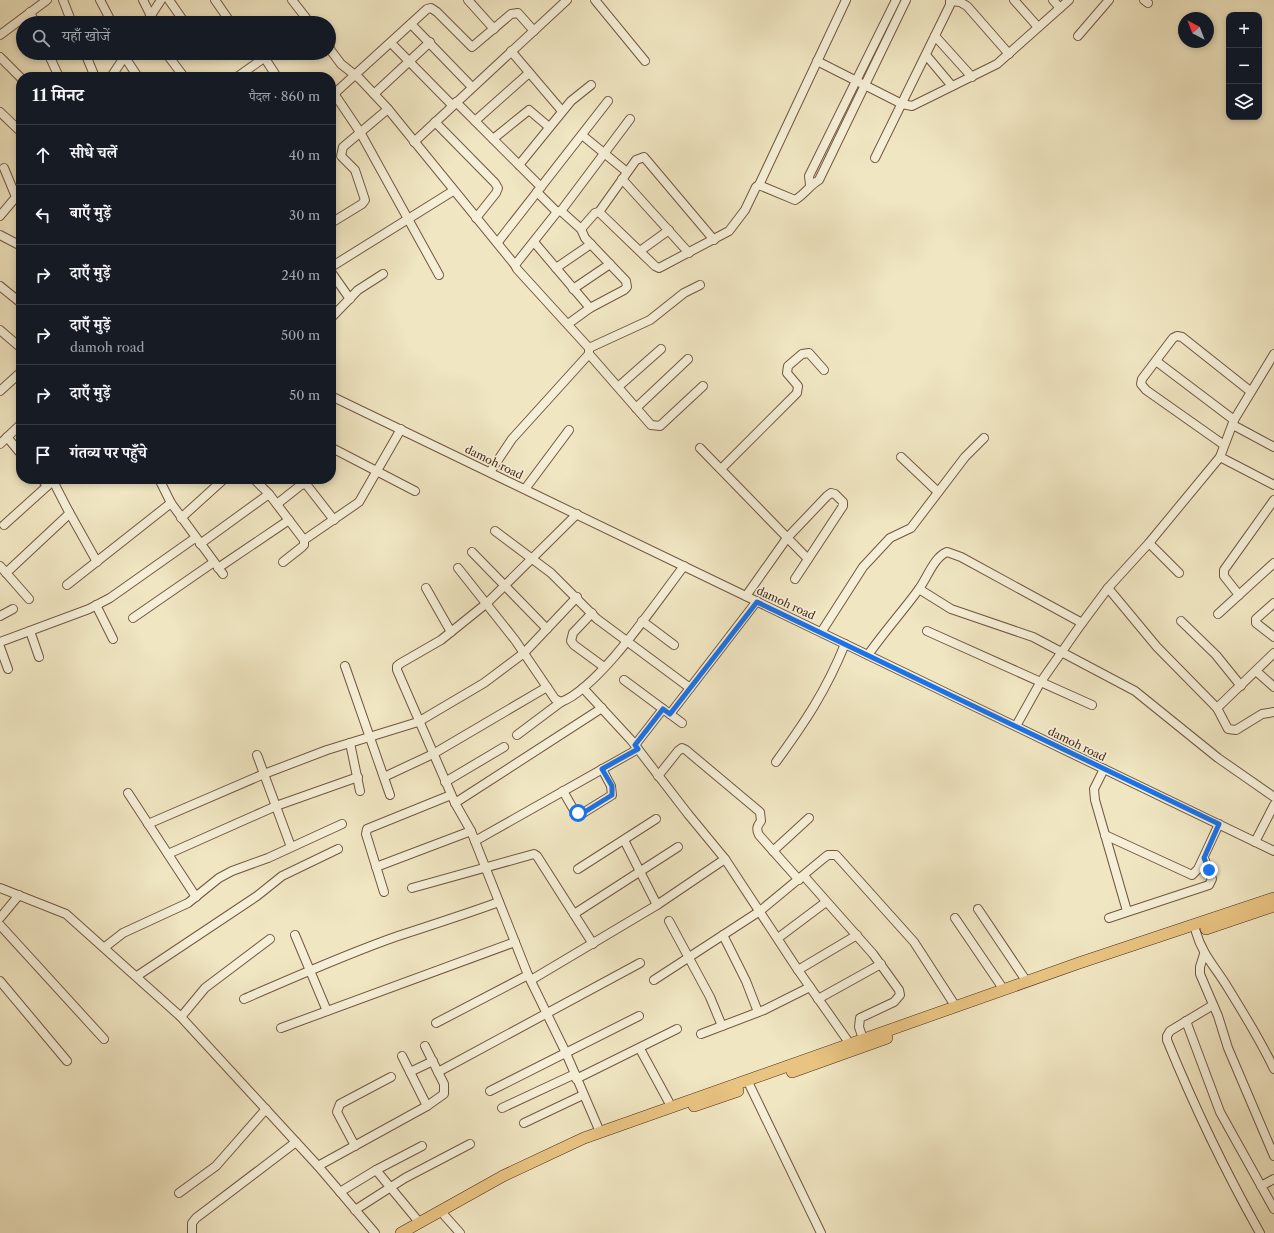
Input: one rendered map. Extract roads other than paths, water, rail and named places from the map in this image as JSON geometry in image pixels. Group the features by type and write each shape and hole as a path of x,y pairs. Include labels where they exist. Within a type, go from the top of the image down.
{"main road":[{"path":"401,1233 515,1170 560,1148 600,1132 670,1106 1027,982 1274,898"},
{"path":"413,1233 444,1215 568,1152 750,1086 1056,979 1274,906"}],"street":[{"path":"25,16 47,0"},
{"path":"63,0 69,16"},
{"path":"100,0 108,16"},
{"path":"143,0 148,16"},
{"path":"151,16 161,0"},
{"path":"169,0 180,16"},
{"path":"215,0 226,16"},
{"path":"292,0 305,16"},
{"path":"468,0 494,29"},
{"path":"414,142 454,103 567,0"},
{"path":"596,0 645,61"},
{"path":"599,212 655,266 659,268 729,231 742,215 756,187 759,185 846,0"},
{"path":"810,185 809,176 896,0"},
{"path":"759,185 795,200 799,198 810,185 819,180 906,0"},
{"path":"875,158 950,5 950,0 960,2 967,6 1009,54"},
{"path":"967,6 974,0"},
{"path":"1014,0 1038,27"},
{"path":"1053,0 1060,8"},
{"path":"818,61 902,104 912,106 991,68 1009,54 1069,0"},
{"path":"1078,36 1109,0"},
{"path":"336,89 356,75 427,9 434,9 472,47 515,12 518,13 534,31"},
{"path":"30,12 32,16"},
{"path":"0,35 16,23"},
{"path":"411,24 472,87"},
{"path":"935,36 972,77"},
{"path":"374,94 430,42"},
{"path":"391,43 475,121 520,166 539,190 559,211 581,229 582,235 626,281 627,287 624,290 590,308 568,324"},
{"path":"511,51 562,111"},
{"path":"926,55 952,86"},
{"path":"0,57 16,73"},
{"path":"336,57 341,64 356,75 388,109 453,191 498,242 517,269 568,324 618,387 651,425 660,426 703,386"},
{"path":"51,60 57,72"},
{"path":"88,60 93,72"},
{"path":"114,72 123,60"},
{"path":"129,60 135,72"},
{"path":"171,60 180,72"},
{"path":"244,72 261,60"},
{"path":"270,60 275,72"},
{"path":"475,121 529,73"},
{"path":"520,166 562,111 571,101 591,85"},
{"path":"336,96 360,132 407,220 439,275"},
{"path":"498,242 608,101"},
{"path":"336,220 362,204 365,200 358,176 342,156 341,151 343,147 388,109"},
{"path":"493,139 529,110 549,127"},
{"path":"0,112 16,127"},
{"path":"515,265 630,119"},
{"path":"435,122 496,183 498,188 496,193 476,218"},
{"path":"582,135 627,172"},
{"path":"581,229 599,212 627,172 640,158 647,158 714,240"},
{"path":"0,216 16,197 4,168"},
{"path":"622,179 689,253"},
{"path":"336,264 453,191"},
{"path":"640,252 669,230"},
{"path":"0,236 16,244"},
{"path":"534,242 590,308"},
{"path":"556,268 591,244"},
{"path":"573,289 610,264"},
{"path":"336,313 358,290 383,274"},
{"path":"336,279 350,299"},
{"path":"490,472 512,439 589,351 650,320 684,293 700,285"},
{"path":"0,286 16,299"},
{"path":"0,330 16,344"},
{"path":"1224,445 1143,387 1142,379 1173,338 1177,336 1182,337 1250,392"},
{"path":"618,387 661,348"},
{"path":"720,469 797,393 798,386 787,373 788,366 802,354 809,353 824,370"},
{"path":"1016,726 1040,683 1108,588 1149,543 1220,457 1233,422 1274,354"},
{"path":"636,408 688,359"},
{"path":"1156,361 1233,422 1274,447"},
{"path":"1,389 16,376"},
{"name":"damoh road","path":"336,398 757,602 822,631 845,644 1274,851"},
{"path":"0,444 16,429"},
{"path":"283,562 302,547 304,540 358,502 401,429"},
{"path":"525,489 569,430"},
{"path":"7,437 16,448"},
{"path":"822,631 863,567 890,538 911,528 965,457 984,438"},
{"path":"700,448 808,559"},
{"path":"336,449 415,491"},
{"path":"901,456 938,492"},
{"path":"1220,457 1274,485"},
{"path":"4,524 46,484"},
{"path":"51,484 69,512 97,562"},
{"path":"162,484 171,503 181,518 218,568"},
{"path":"181,518 218,484"},
{"path":"261,484 304,540"},
{"path":"277,504 301,485 306,484 334,520"},
{"path":"746,596 787,538 827,496 831,493 835,494 843,502 841,510 795,579"},
{"path":"0,642 96,605 110,598 269,494"},
{"path":"1239,595 1224,576 1224,570 1274,500"},
{"path":"68,585 171,503"},
{"path":"6,573 66,518 69,512"},
{"path":"577,514 487,603 451,632 397,666 397,670 445,782 471,831 529,978 566,1053 600,1132"},
{"path":"133,618 218,568 289,520"},
{"path":"495,531 551,573 592,613 626,641 690,688"},
{"path":"1149,543 1179,573"},
{"path":"472,552 547,629"},
{"path":"868,655 889,625 919,589 942,554 951,552 1082,623"},
{"path":"1218,614 1274,563"},
{"path":"0,566 29,599"},
{"path":"517,735 561,702 583,688 604,667 642,621 684,566"},
{"path":"458,568 487,603 558,702 561,702"},
{"path":"426,588 451,632"},
{"path":"1108,588 1157,647 1217,708 1225,724 1232,730 1262,714 1274,712"},
{"path":"919,589 951,609 1033,636 1135,690 1218,758 1274,797"},
{"path":"148,824 264,774 350,743 418,722 484,683 524,654 577,597"},
{"path":"475,841 602,769 636,747 666,711 690,688 757,602"},
{"path":"1274,603 1256,619 1256,622 1274,637"},
{"path":"96,605 113,639"},
{"path":"0,616 13,609"},
{"path":"592,613 573,633 571,641 574,645 604,667"},
{"path":"642,621 674,645"},
{"path":"1181,621 1216,655 1241,686"},
{"path":"30,631 39,657"},
{"path":"928,631 1040,683 1092,705"},
{"path":"776,762 810,715 837,664 845,644"},
{"path":"0,647 8,669"},
{"path":"1217,708 1274,653"},
{"path":"345,666 390,795"},
{"path":"1256,671 1274,687"},
{"path":"624,680 682,722"},
{"path":"384,777 433,754 547,687"},
{"path":"583,688 636,747 725,859 798,970 850,1044"},
{"path":"384,892 366,834 368,829 453,799 602,708"},
{"path":"350,743 360,791"},
{"path":"445,782 504,747"},
{"path":"658,776 682,748 760,812 761,820 757,826 757,830 773,851 826,902 857,935 881,964 899,990 900,995 894,1002 860,1018 859,1027 863,1039"},
{"path":"257,755 291,848"},
{"path":"563,791 575,812 583,813 612,795 612,786 602,769"},
{"path":"1104,769 1097,782 1094,795 1127,911"},
{"path":"168,854 276,806 358,777"},
{"path":"128,793 196,897"},
{"path":"1255,842 1274,805"},
{"path":"773,851 809,818"},
{"path":"578,869 656,819"},
{"path":"105,947 123,933 196,897 219,878 291,848 342,824"},
{"path":"1106,835 1192,875 1196,872 1204,858 1219,824"},
{"path":"376,867 471,831"},
{"path":"624,840 657,905"},
{"path":"574,914 678,847"},
{"path":"137,976 257,896 282,876 338,849"},
{"path":"412,888 534,854 537,856 593,944"},
{"path":"654,980 760,911 802,878 828,855 836,856 914,942 956,1007"},
{"path":"1109,918 1208,885 1212,879 1204,858"},
{"path":"436,1023 529,978 593,944 657,905 725,859"},
{"path":"0,888 66,914 137,976 181,1017 318,1166 375,1233"},
{"path":"0,918 19,895"},
{"path":"244,999 310,970 398,936 499,902"},
{"path":"778,938 826,902"},
{"path":"978,909 1027,982"},
{"path":"955,918 1004,990"},
{"path":"668,921 683,944 688,958 710,997 722,1026"},
{"path":"0,925 104,1039"},
{"path":"1196,932 1204,954 1209,958 1270,1052 1274,1068"},
{"path":"295,935 327,1011"},
{"path":"723,935 746,981 758,1012"},
{"path":"798,970 857,935"},
{"path":"181,1017 205,988 270,939"},
{"path":"281,1028 515,942"},
{"path":"1204,954 1200,967 1200,974 1228,1048 1274,1156"},
{"path":"438,1072 640,963"},
{"path":"818,999 881,964"},
{"path":"0,981 67,1062"},
{"path":"701,1034 758,1012 810,987"},
{"path":"1213,1005 1170,1031 1167,1036 1239,1196 1260,1233"},
{"path":"490,1091 639,1016"},
{"path":"1186,1021 1220,1112 1273,1206"},
{"path":"502,1108 640,1049 677,1029"},
{"path":"318,1166 427,1106 444,1094 444,1084 425,1046"},
{"path":"640,1049 670,1106"},
{"path":"402,1056 427,1106"},
{"path":"410,1072 433,1061"},
{"path":"355,1146 337,1112 337,1108 340,1104 391,1077"},
{"path":"750,1086 821,1233"},
{"path":"524,1123 583,1095"},
{"path":"179,1193 216,1166 266,1109"},
{"path":"192,1233 192,1223 196,1218 296,1142"},
{"path":"355,1210 390,1187 470,1144"},
{"path":"340,1192 376,1170 422,1146"},
{"path":"376,1170 419,1222"},
{"path":"1261,1186 1274,1179"},
{"path":"444,1215 460,1233"}]}
